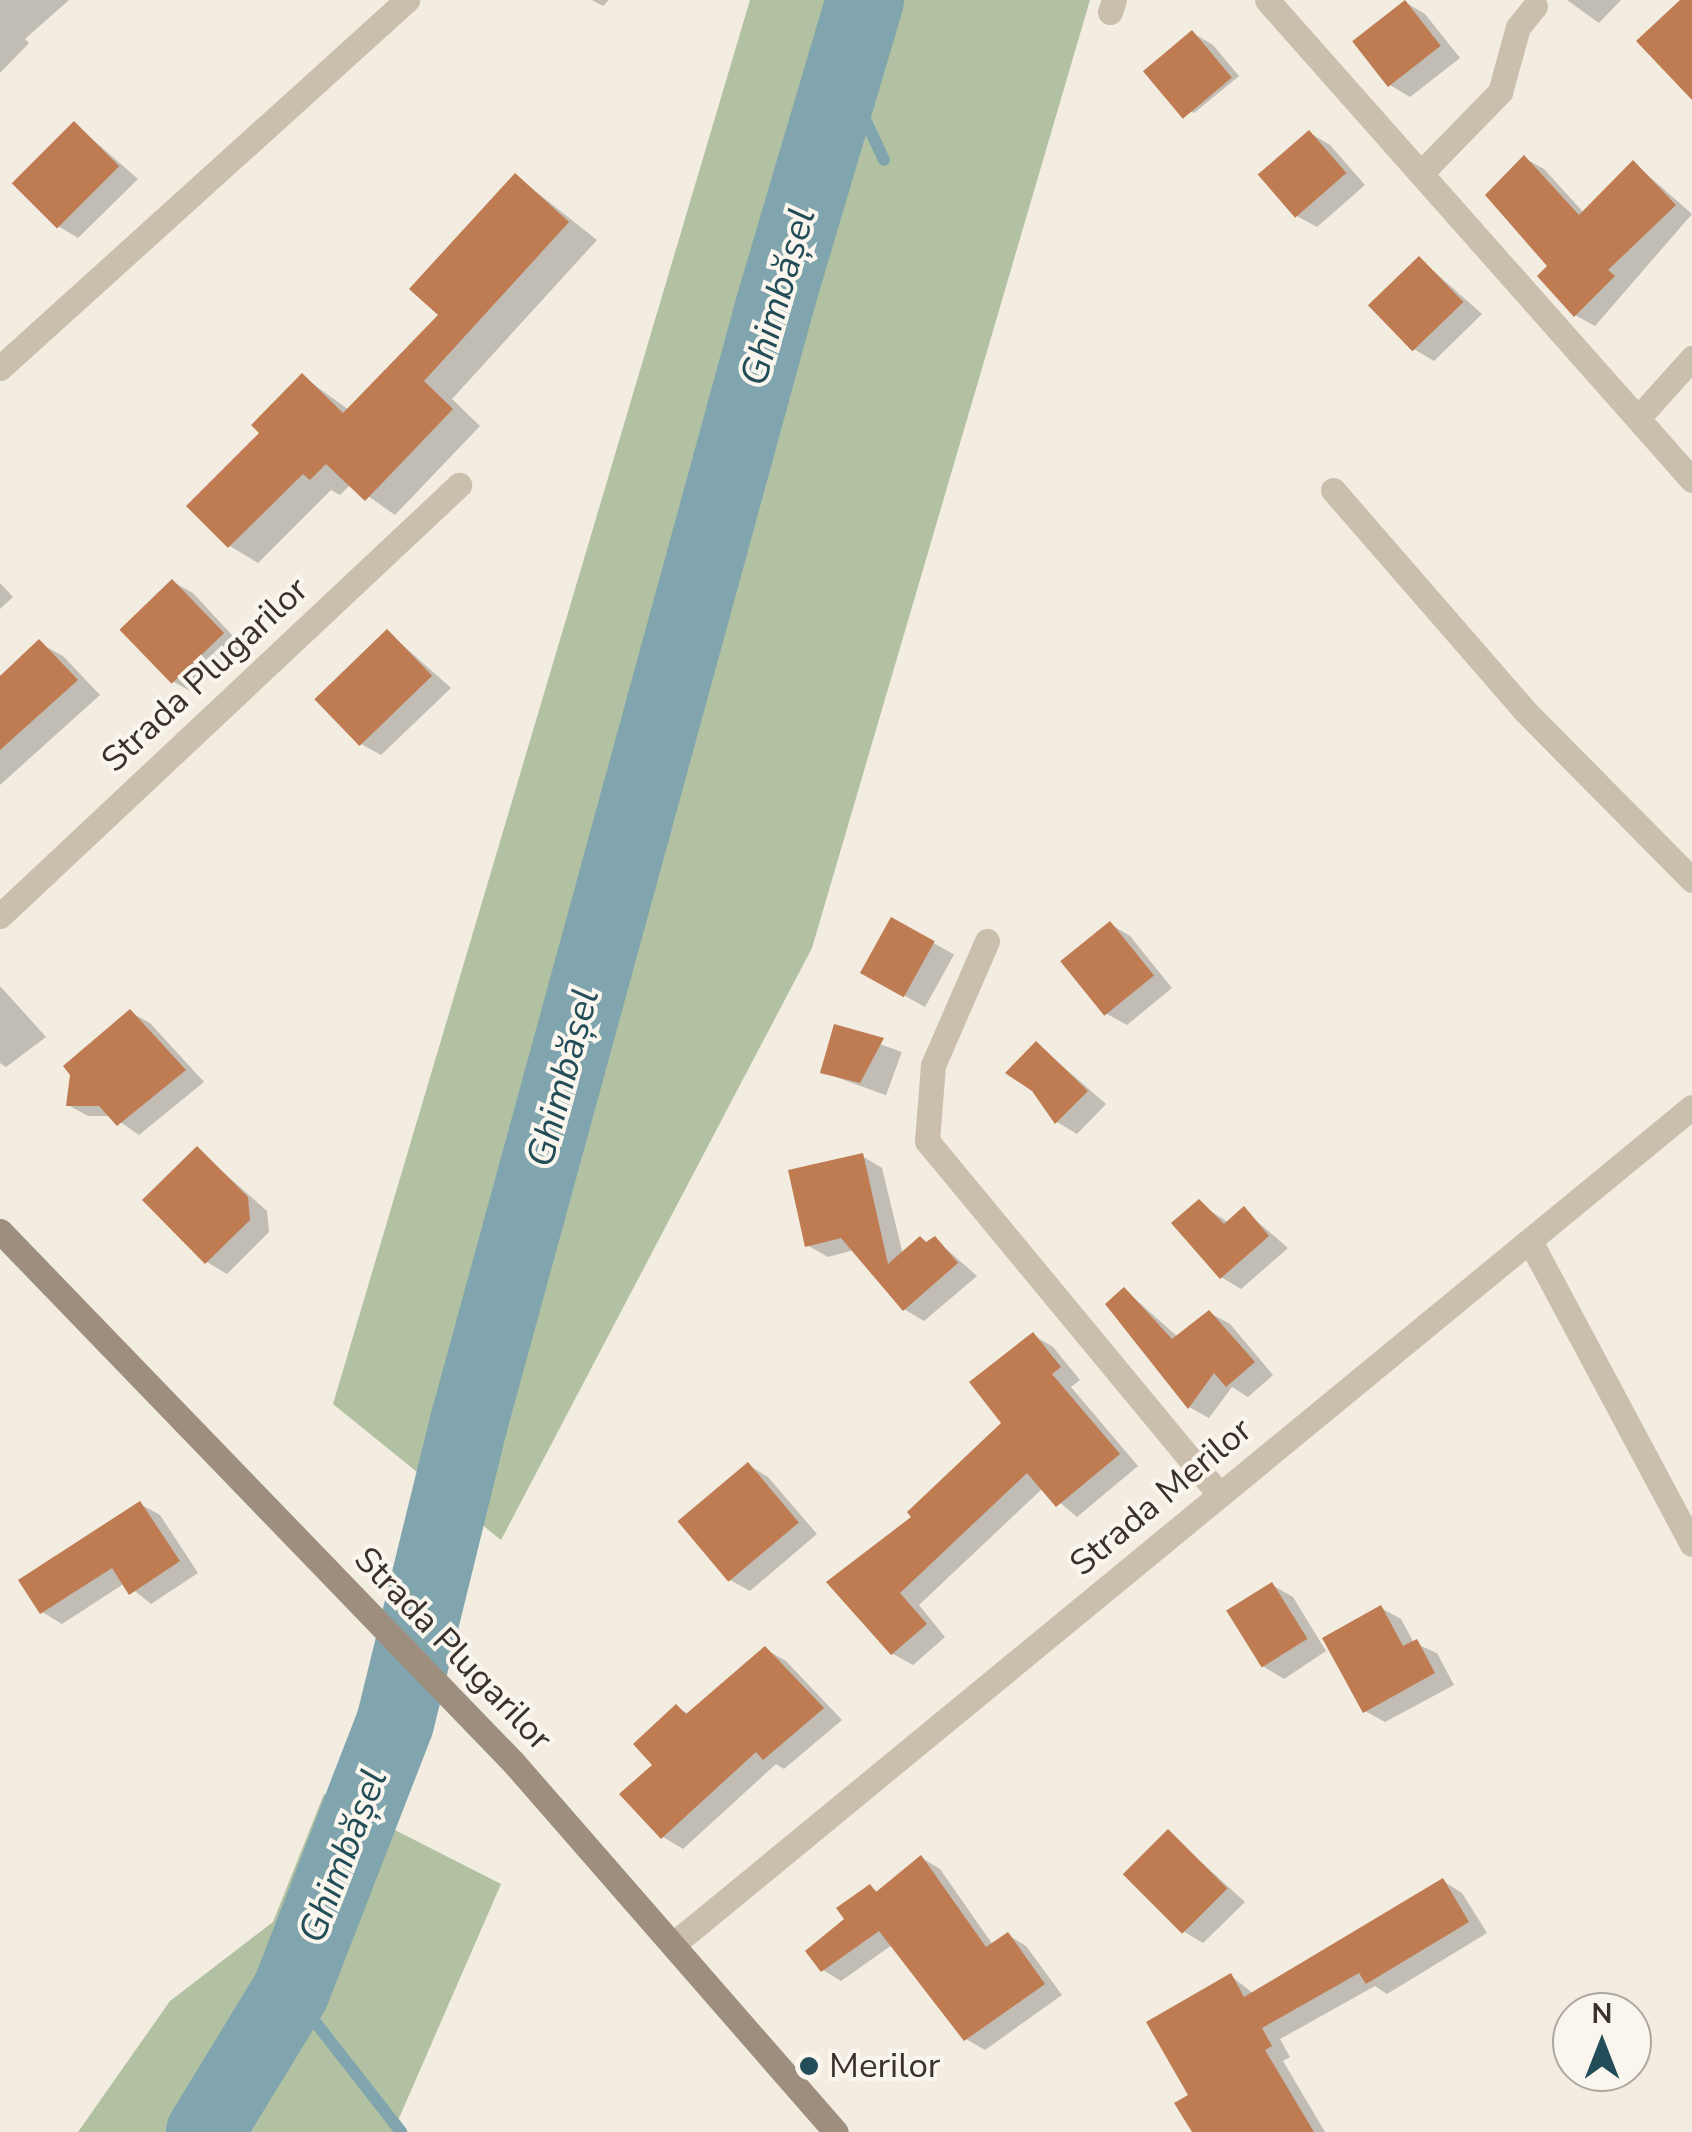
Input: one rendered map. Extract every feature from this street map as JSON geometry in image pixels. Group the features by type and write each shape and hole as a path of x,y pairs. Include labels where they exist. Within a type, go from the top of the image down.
{"street":[{"path":"0,368 406,0"},
{"path":"1267,0 1692,480"},
{"path":"1422,172 1500,92 1518,27 1535,6"},
{"path":"1638,418 1692,358"},
{"name":"Strada Plugarilor","path":"0,916 459,484"},
{"path":"1333,490 1524,710 1692,880"},
{"path":"987,940 932,1065 927,1141 1218,1494"},
{"name":"Strada Merilor","path":"676,1942 1218,1494 1532,1243 1692,1107"},
{"name":"Strada Plugarilor","path":"0,1231 513,1762 676,1942 836,2132"},
{"path":"1532,1243 1692,1544"}],"green space":[{"path":"750,0 1090,0 812,948 501,1540 333,1404"},
{"path":"324,1794 501,1884 393,2132 78,2132 170,2001 273,1922"}],"building":[{"path":"1405,0 1441,46 1388,87 1352,41"},
{"path":"1680,0 1692,0 1692,100 1636,41"},
{"path":"1192,30 1232,77 1183,119 1143,71"},
{"path":"74,121 119,166 57,228 12,183"},
{"path":"1309,130 1346,173 1295,218 1258,175"},
{"path":"1524,155 1579,215 1633,160 1676,205 1608,270 1615,276 1574,317 1537,276 1547,266 1485,195"},
{"path":"515,173 569,222 424,381 453,409 365,501 326,464 310,480 303,474 228,548 186,506 259,433 251,425 302,373 343,413 438,315 409,289"},
{"path":"1419,256 1463,302 1412,351 1368,305"},
{"path":"172,579 224,633 172,684 119,630"},
{"path":"387,629 432,676 359,746 314,699"},
{"path":"39,639 78,680 0,750 0,676"},
{"path":"891,917 935,941 904,997 860,973"},
{"path":"1110,921 1154,975 1104,1016 1060,961"},
{"path":"130,1009 186,1070 117,1126 99,1106 66,1106 70,1075 63,1066"},
{"path":"834,1024 884,1038 860,1083 820,1073"},
{"path":"1036,1041 1088,1091 1055,1124 1032,1091 1005,1073"},
{"path":"197,1146 248,1197 250,1220 205,1264 142,1200"},
{"path":"863,1153 888,1264 920,1236 926,1242 935,1236 958,1263 903,1311 841,1238 805,1247 788,1170"},
{"path":"1199,1199 1224,1224 1244,1206 1269,1236 1220,1279 1171,1223"},
{"path":"1124,1287 1172,1339 1209,1310 1255,1362 1226,1387 1214,1373 1188,1409 1105,1304"},
{"path":"1033,1332 1061,1367 1052,1374 1120,1454 1056,1507 1027,1473 900,1593 927,1624 891,1655 826,1582 911,1517 907,1512 1001,1423 969,1382"},
{"path":"748,1462 799,1523 728,1582 678,1521"},
{"path":"140,1501 180,1561 129,1595 112,1568 40,1614 18,1580"},
{"path":"1272,1582 1308,1639 1262,1667 1226,1611"},
{"path":"1381,1605 1403,1646 1417,1639 1435,1673 1363,1713 1322,1638"},
{"path":"765,1646 824,1708 763,1760 756,1752 661,1839 619,1794 652,1765 633,1744 676,1704 686,1714"},
{"path":"1168,1829 1227,1888 1182,1934 1123,1874"},
{"path":"921,1855 986,1947 1008,1932 1045,1984 964,2041 879,1931 821,1972 805,1951 844,1919 836,1908 870,1884 876,1892"},
{"path":"1443,1878 1469,1922 1366,1984 1359,1973 1262,2028 1272,2046 1265,2050 1314,2132 1192,2132 1174,2103 1188,2095 1146,2022 1231,1973 1244,1997"}],"waterway":[{"name":"Ghimbășel","path":"205,2132 291,1991 395,1723 469,1422 775,304 865,0"},
{"path":"843,72 884,160"},
{"path":"291,1991 401,2132"}],"place":[{"name":"Merilor","path":"809,2066"}]}
